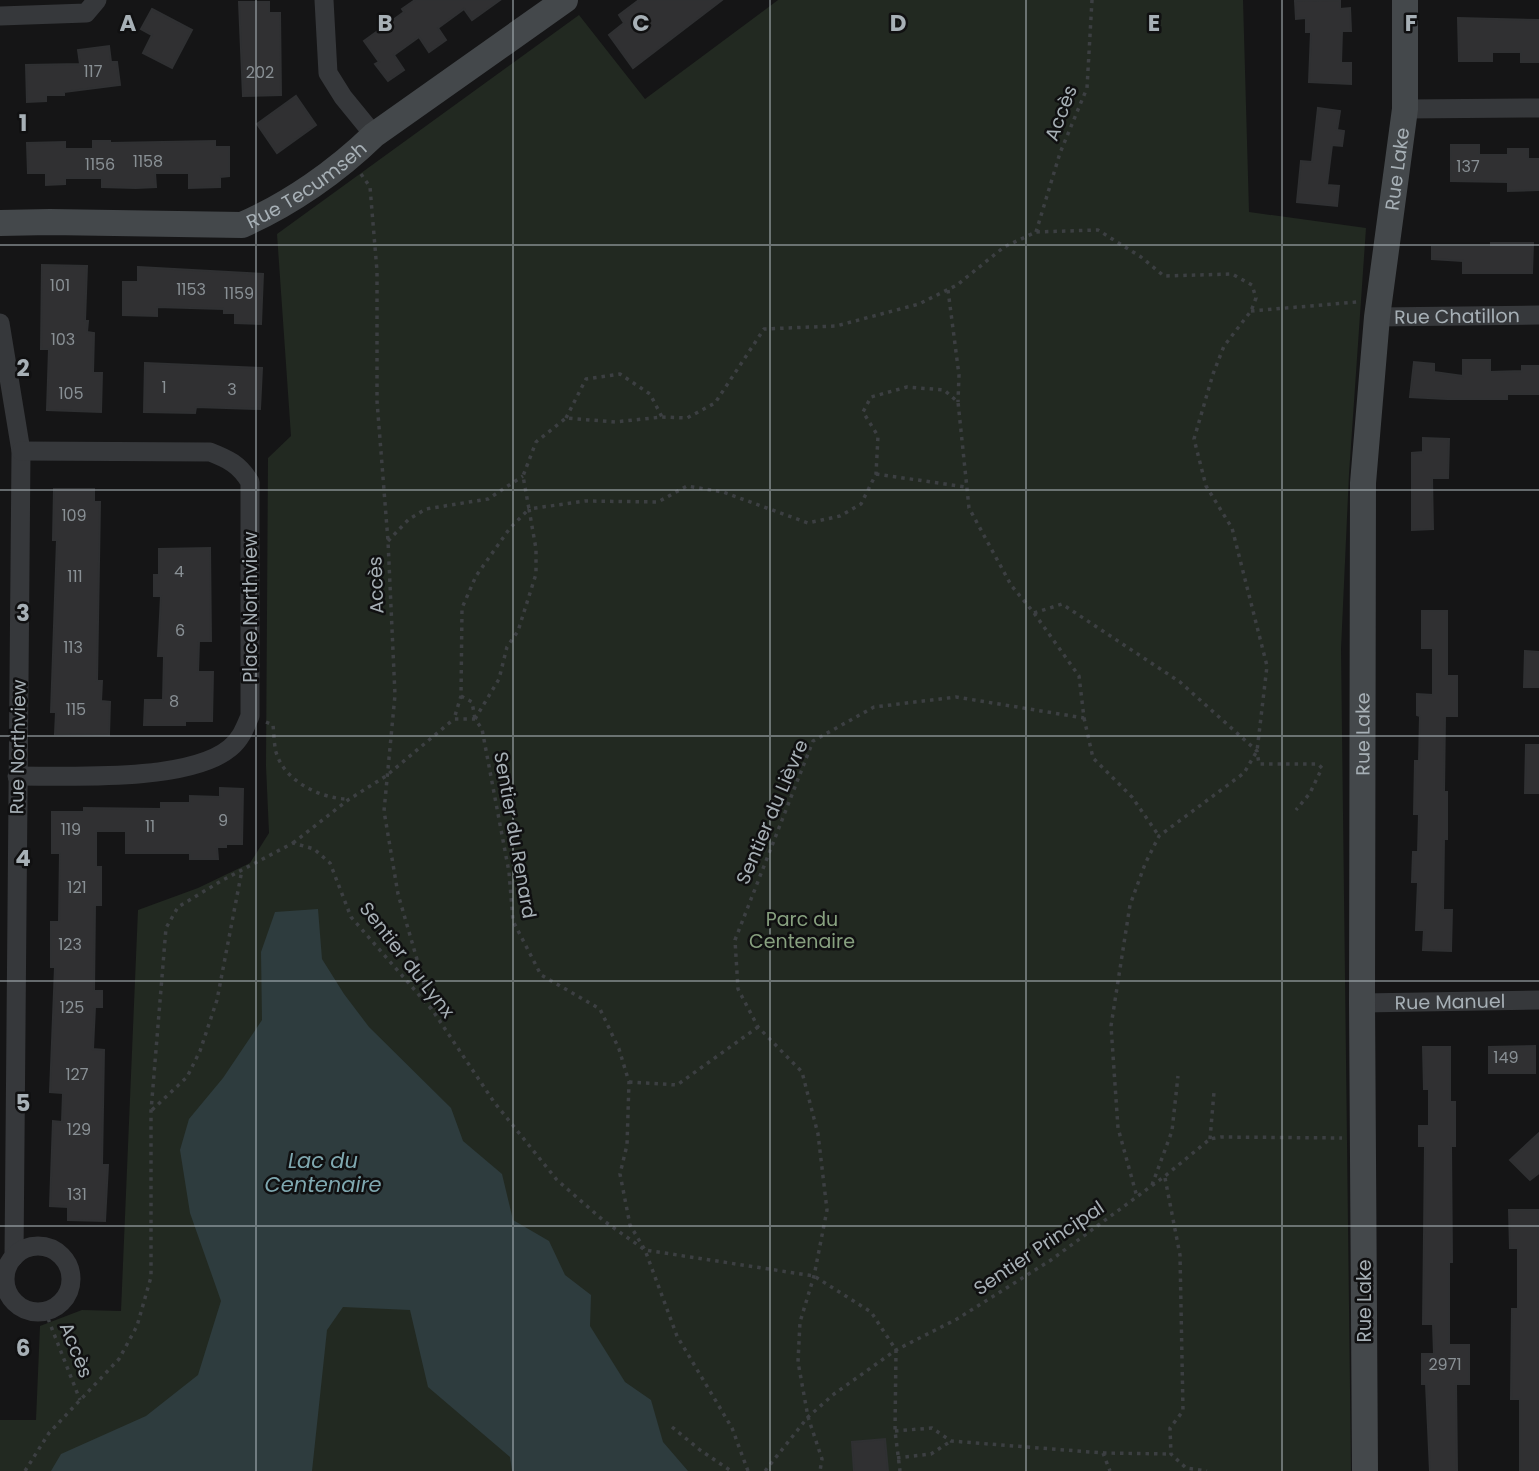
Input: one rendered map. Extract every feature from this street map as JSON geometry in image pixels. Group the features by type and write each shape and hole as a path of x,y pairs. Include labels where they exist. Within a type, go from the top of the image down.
{"street":[{"path":"0,16 86,13 97,0"},
{"path":"324,0 328,73 343,97 374,135"},
{"name":"Rue Tecumseh","path":"0,223 242,225 268,214 350,158 374,135 565,0"},
{"name":"Rue Lake","path":"1366,1471 1362,1003 1363,483 1378,308 1405,109 1405,0"},
{"path":"1405,109 1539,108"},
{"name":"Rue Chatillon","path":"1378,308 1539,315"},
{"name":"Rue Northview","path":"0,323 21,451 14,1257 6,1277 10,1296 25,1309 45,1311"},
{"name":"Place Northview","path":"21,451 209,452 232,460 243,470 250,482 250,716"},
{"path":"18,776 145,775 212,760 240,738 250,716"},
{"name":"Rue Manuel","path":"1362,1003 1539,1000"},
{"path":"14,1257 33,1246 45,1247 64,1258 72,1279 69,1290 64,1300 56,1307 45,1311"}],"path":[{"name":"Accès","path":"1036,232 1060,153 1087,88 1092,0"},
{"name":"Accès","path":"350,158 370,187 377,271 377,401 388,541 395,695 384,811 398,894 433,1011"},
{"path":"566,418 615,422 662,417 687,418 715,403 764,329 836,326 919,304 957,285 1004,247 1036,232 1098,230 1164,276 1232,274 1252,285 1256,298 1251,311 1224,346 1194,439 1206,486 1232,528 1267,666 1257,751 1259,764 1318,764 1322,768 1310,793 1296,810"},
{"path":"948,290 959,374 958,402 969,508 1011,585 1079,676 1084,718 1093,758 1132,797 1159,836"},
{"path":"1251,311 1378,308"},
{"path":"454,719 475,719 499,679 507,647 518,631 536,574 536,549 523,476 536,442 566,418 586,379 620,374 650,394 662,417"},
{"path":"25,1471 49,1433 119,1359 137,1326 151,1276 151,1111 166,928 178,907 293,843 348,800 386,776 454,719 461,696 462,608 476,576 510,528 529,509 585,501 659,502 687,486 723,492 808,523 840,516 861,504 876,474 878,436 863,411 871,397 907,387 944,390 958,402"},
{"path":"876,474 967,487"},
{"path":"388,541 409,519 426,509 488,499 523,476"},
{"path":"1034,613 1062,604 1180,682 1257,751"},
{"name":"Sentier du Renard","path":"461,696 472,702 475,719 482,729 509,872 513,921 541,975 600,1009 619,1049 629,1082 627,1145 620,1174 630,1225 645,1250 677,1336 732,1428 748,1471"},
{"name":"Sentier du Lièvre","path":"820,1471 822,1459 807,1418 798,1362 800,1322 814,1276 827,1210 818,1134 802,1072 758,1027 738,989 735,940 813,741 874,707 956,697 1084,718"},
{"path":"250,716 273,725 276,754 282,765 301,785 334,799 348,800"},
{"path":"1137,1197 1118,1128 1111,1026 1130,905 1159,836 1244,773 1257,751"},
{"name":"Sentier du Lynx","path":"293,843 314,849 330,863 351,917 433,1011 494,1102 557,1180 604,1221 645,1250 814,1276 871,1312 897,1350"},
{"path":"151,1111 187,1077 201,1051 217,1000 242,870"},
{"path":"629,1082 677,1085 758,1027"},
{"path":"1151,1187 1172,1131 1178,1076"},
{"path":"1214,1092 1210,1139 1363,1138"},
{"name":"Sentier Principal","path":"765,1471 807,1418 834,1394 897,1350 957,1319 1051,1260 1165,1177 1210,1139"},
{"path":"1165,1177 1180,1255 1183,1385 1183,1411 1170,1428 1171,1454"},
{"name":"Accès","path":"45,1311 80,1400"},
{"path":"897,1350 895,1431 900,1471"},
{"path":"672,1427 731,1471"},
{"path":"895,1431 932,1428 951,1441 1103,1453 1171,1454 1186,1468 1207,1471"},
{"path":"897,1458 931,1454 951,1441"},
{"path":"1103,1453 1110,1471"}],"green space":[{"name":"Parc du Centenaire","path":"778,0 1243,0 1249,212 1366,228 1349,474 1341,649 1351,1471 0,1471 0,1420 36,1420 40,1326 82,1310 121,1311 138,910 198,888 250,863 269,833 266,766 268,458 291,436 277,234 579,15 645,99"}],"water":[{"name":"Lac du Centenaire","path":"318,909 322,959 344,994 369,1027 451,1108 463,1141 502,1174 513,1220 549,1241 565,1275 591,1295 590,1326 625,1382 651,1400 663,1442 688,1471 512,1471 510,1457 428,1387 410,1310 343,1307 327,1330 312,1471 51,1471 61,1454 146,1416 198,1375 221,1301 190,1213 180,1150 189,1119 223,1078 262,1020 261,952 275,912"}],"building":[{"path":"415,0 500,0 472,20 464,9 438,28 446,40 429,52 419,37 394,55 404,70 388,81 375,64 379,62 364,41 404,12 402,9"},
{"path":"639,0 722,0 633,68 609,35 624,23 619,15"},
{"path":"1340,0 1340,9 1350,8 1351,31 1342,31 1341,63 1351,63 1351,84 1309,82 1311,32 1306,32 1306,18 1296,19 1295,1"},
{"path":"239,2 269,2 269,13 280,13 281,95 243,96"},
{"path":"152,9 192,30 172,68 143,53 152,35 141,29"},
{"path":"1458,18 1539,20 1539,62 1521,62 1521,52 1492,52 1492,61 1459,61"},
{"path":"109,46 111,62 117,62 120,85 64,92 64,95 46,95 46,101 27,102 26,65 80,64 78,50"},
{"path":"296,96 316,125 277,153 257,124"},
{"path":"1318,108 1340,111 1337,130 1344,131 1342,146 1332,145 1327,185 1339,186 1337,206 1297,202 1301,161 1312,162"},
{"path":"93,141 215,141 215,147 229,147 229,176 220,177 220,187 189,188 189,173 155,173 156,187 136,188 102,187 102,178 65,178 65,184 46,185 46,173 28,173 27,143 65,142 65,149 93,149"},
{"path":"1451,145 1479,145 1479,155 1508,155 1508,149 1528,149 1528,159 1539,159 1539,190 1508,191 1508,182 1451,181"},
{"path":"1491,243 1533,243 1532,273 1463,273 1463,261 1432,259 1432,247 1491,247"},
{"path":"42,265 87,266 85,321 88,321 87,332 94,333 93,373 102,373 101,412 47,410 49,349 41,349"},
{"path":"138,267 263,274 261,324 235,323 235,313 224,313 224,309 157,307 157,316 123,315 123,282 138,282"},
{"path":"1463,360 1490,360 1490,372 1522,371 1522,366 1539,366 1539,394 1507,394 1507,399 1410,397 1414,362 1434,364 1434,372 1463,376"},
{"path":"145,363 262,368 260,409 196,407 195,413 144,412"},
{"path":"1423,438 1449,439 1448,478 1432,478 1433,529 1412,530 1412,453 1423,452"},
{"path":"54,489 94,489 94,502 100,502 97,681 102,681 101,701 110,702 109,735 55,734 56,712 51,712 57,540 53,540"},
{"path":"210,548 211,641 199,641 198,672 213,672 212,721 185,721 185,725 144,725 145,700 163,700 164,656 158,656 161,596 154,596 154,575 159,575 159,549"},
{"path":"1422,611 1447,611 1447,676 1457,676 1457,716 1445,716 1444,792 1447,792 1447,839 1444,839 1443,910 1452,910 1451,951 1423,950 1424,930 1416,930 1418,882 1412,882 1413,852 1418,852 1419,814 1414,814 1415,761 1419,761 1420,716 1417,715 1417,694 1433,695 1433,648 1422,648"},
{"path":"1525,651 1539,652 1539,687 1524,687"},
{"path":"1526,745 1539,745 1539,793 1525,793"},
{"path":"220,788 243,789 242,844 217,847 218,859 190,859 190,853 126,853 126,831 96,831 96,867 101,867 101,905 95,905 94,991 102,991 102,1007 95,1007 93,1049 104,1050 102,1165 108,1165 105,1221 68,1220 68,1207 50,1206 53,1121 62,1122 63,1093 50,1092 55,967 51,967 51,922 59,922 60,853 52,853 52,812 84,812 84,808 161,809 161,803 190,803 190,796 220,797"},
{"path":"1535,1046 1535,1073 1489,1073 1489,1047"},
{"path":"1423,1047 1450,1047 1450,1102 1455,1102 1455,1146 1451,1146 1452,1262 1449,1262 1449,1345 1469,1345 1469,1384 1456,1384 1457,1471 1430,1471 1426,1384 1422,1384 1422,1354 1434,1354 1433,1324 1423,1324 1425,1146 1419,1146 1419,1126 1429,1126 1429,1089 1424,1089"},
{"path":"1539,1133 1539,1173 1530,1180 1510,1160"},
{"path":"1509,1210 1538,1210 1539,1471 1520,1471 1520,1399 1511,1399 1512,1309 1518,1309 1518,1248 1510,1248"},
{"path":"885,1439 888,1471 854,1471 852,1442"}]}
